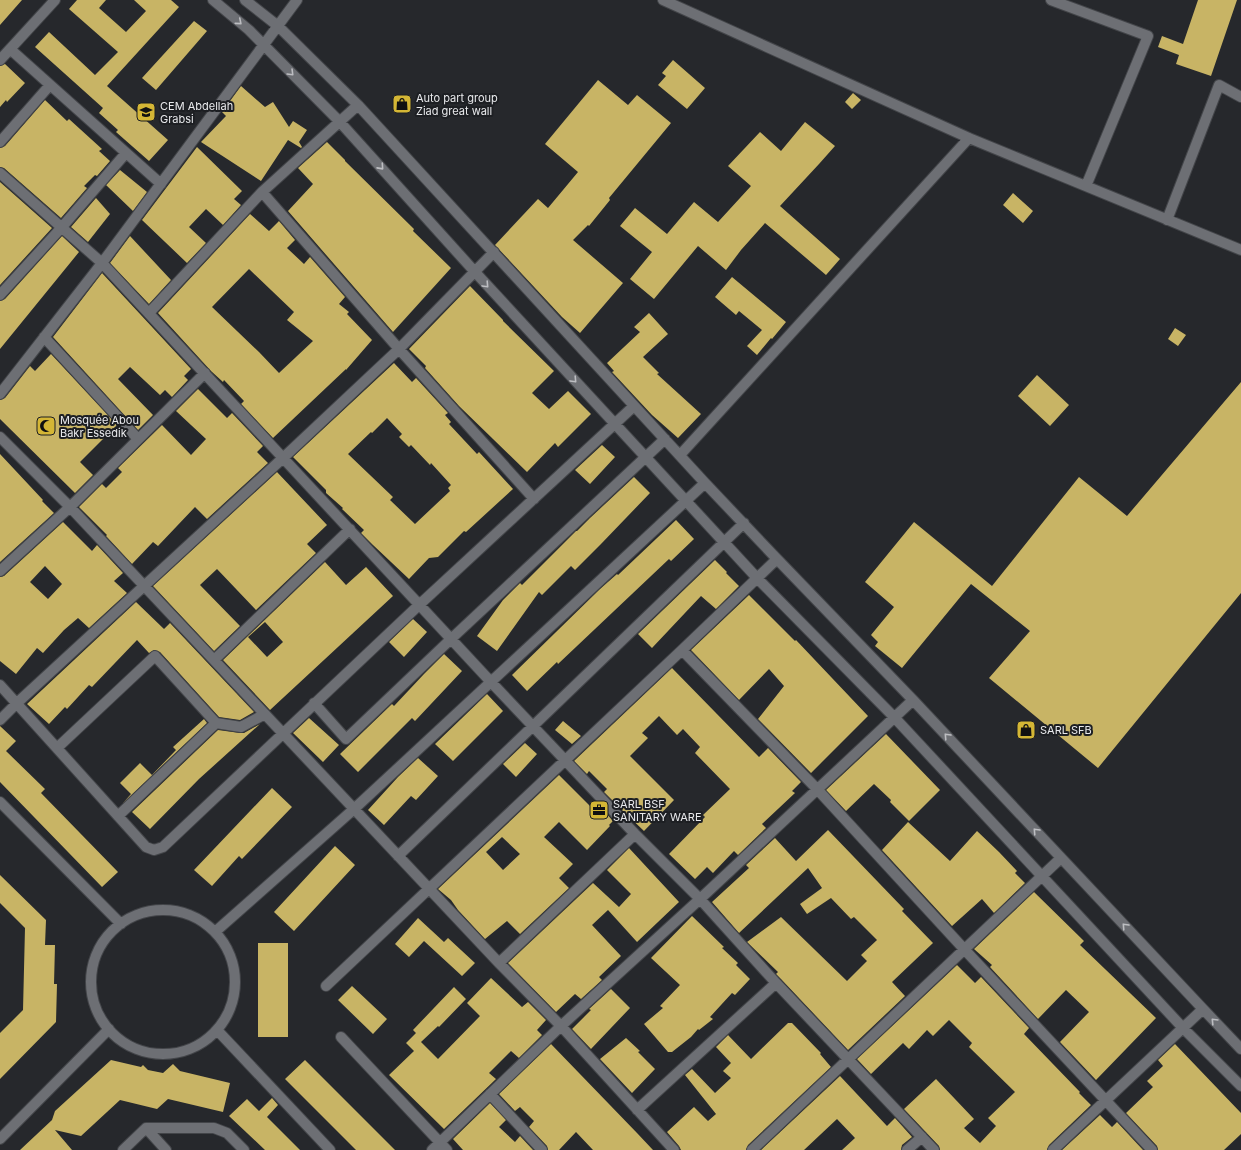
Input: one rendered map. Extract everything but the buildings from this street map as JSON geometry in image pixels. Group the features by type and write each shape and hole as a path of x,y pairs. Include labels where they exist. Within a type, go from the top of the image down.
{"street":[{"path":"0,60 54,0"},
{"path":"213,0 249,30 339,121 475,272 757,578 894,717 1183,1028 1241,1086"},
{"path":"245,0 278,26 358,105 634,406 777,559 913,700 1241,1049"},
{"path":"0,394 102,263 297,0"},
{"path":"663,0 969,138 1241,250"},
{"path":"1051,0 1148,36 1086,186"},
{"path":"10,49 161,184"},
{"path":"0,142 50,85"},
{"path":"1167,220 1219,85 1241,97"},
{"path":"148,313 262,192 358,105"},
{"path":"680,455 969,138"},
{"path":"0,294 62,227 126,153"},
{"path":"0,173 102,263 491,682 635,834 700,899 776,983 934,1150"},
{"path":"262,192 399,349 534,499"},
{"path":"0,720 399,349 494,252"},
{"path":"44,337 138,439"},
{"path":"0,571 70,507 205,373"},
{"path":"0,685 146,848 154,850 163,847 314,703 634,406"},
{"path":"0,437 70,507 499,963 561,1026 674,1150"},
{"path":"314,703 346,739 665,439"},
{"path":"215,932 354,809 705,482"},
{"path":"398,856 744,523"},
{"path":"214,660 350,529"},
{"path":"326,986 777,559"},
{"path":"682,650 817,790 1152,1150"},
{"path":"57,748 155,656 216,723 241,727 265,714"},
{"path":"341,1037 440,1148 490,1094 561,1026 700,899 913,700"},
{"path":"118,816 216,723"},
{"path":"0,802 121,924"},
{"path":"499,963 635,834"},
{"path":"752,1150 1061,858"},
{"path":"169,910 191,916 201,921 215,932 226,946 233,963 235,981 234,999 227,1016 217,1030 204,1042 189,1050 172,1054 154,1054 138,1049 122,1041 109,1030 100,1015 94,1000 91,983 93,966 99,950 108,936 121,924 135,916 146,912 169,910"},
{"path":"637,1110 776,983"},
{"path":"1052,1150 1203,1009"},
{"path":"0,1125 4,1136 109,1030"},
{"path":"217,1030 330,1150"},
{"path":"490,1094 542,1150"},
{"path":"146,1128 166,1150"},
{"path":"123,1150 146,1128 214,1128 227,1133 244,1150"},
{"path":"907,1150 922,1137"}],"place":[{"name":"Auto part group Ziad great wall","path":"402,104"},
{"name":"CEM Abdellah Grabsi","path":"146,112"},
{"name":"Mosquée Abou Bakr Essedik","path":"46,426"},
{"name":"SARL SFB","path":"1026,730"},
{"name":"SARL BSF SANITARY WARE","path":"599,810"}]}
